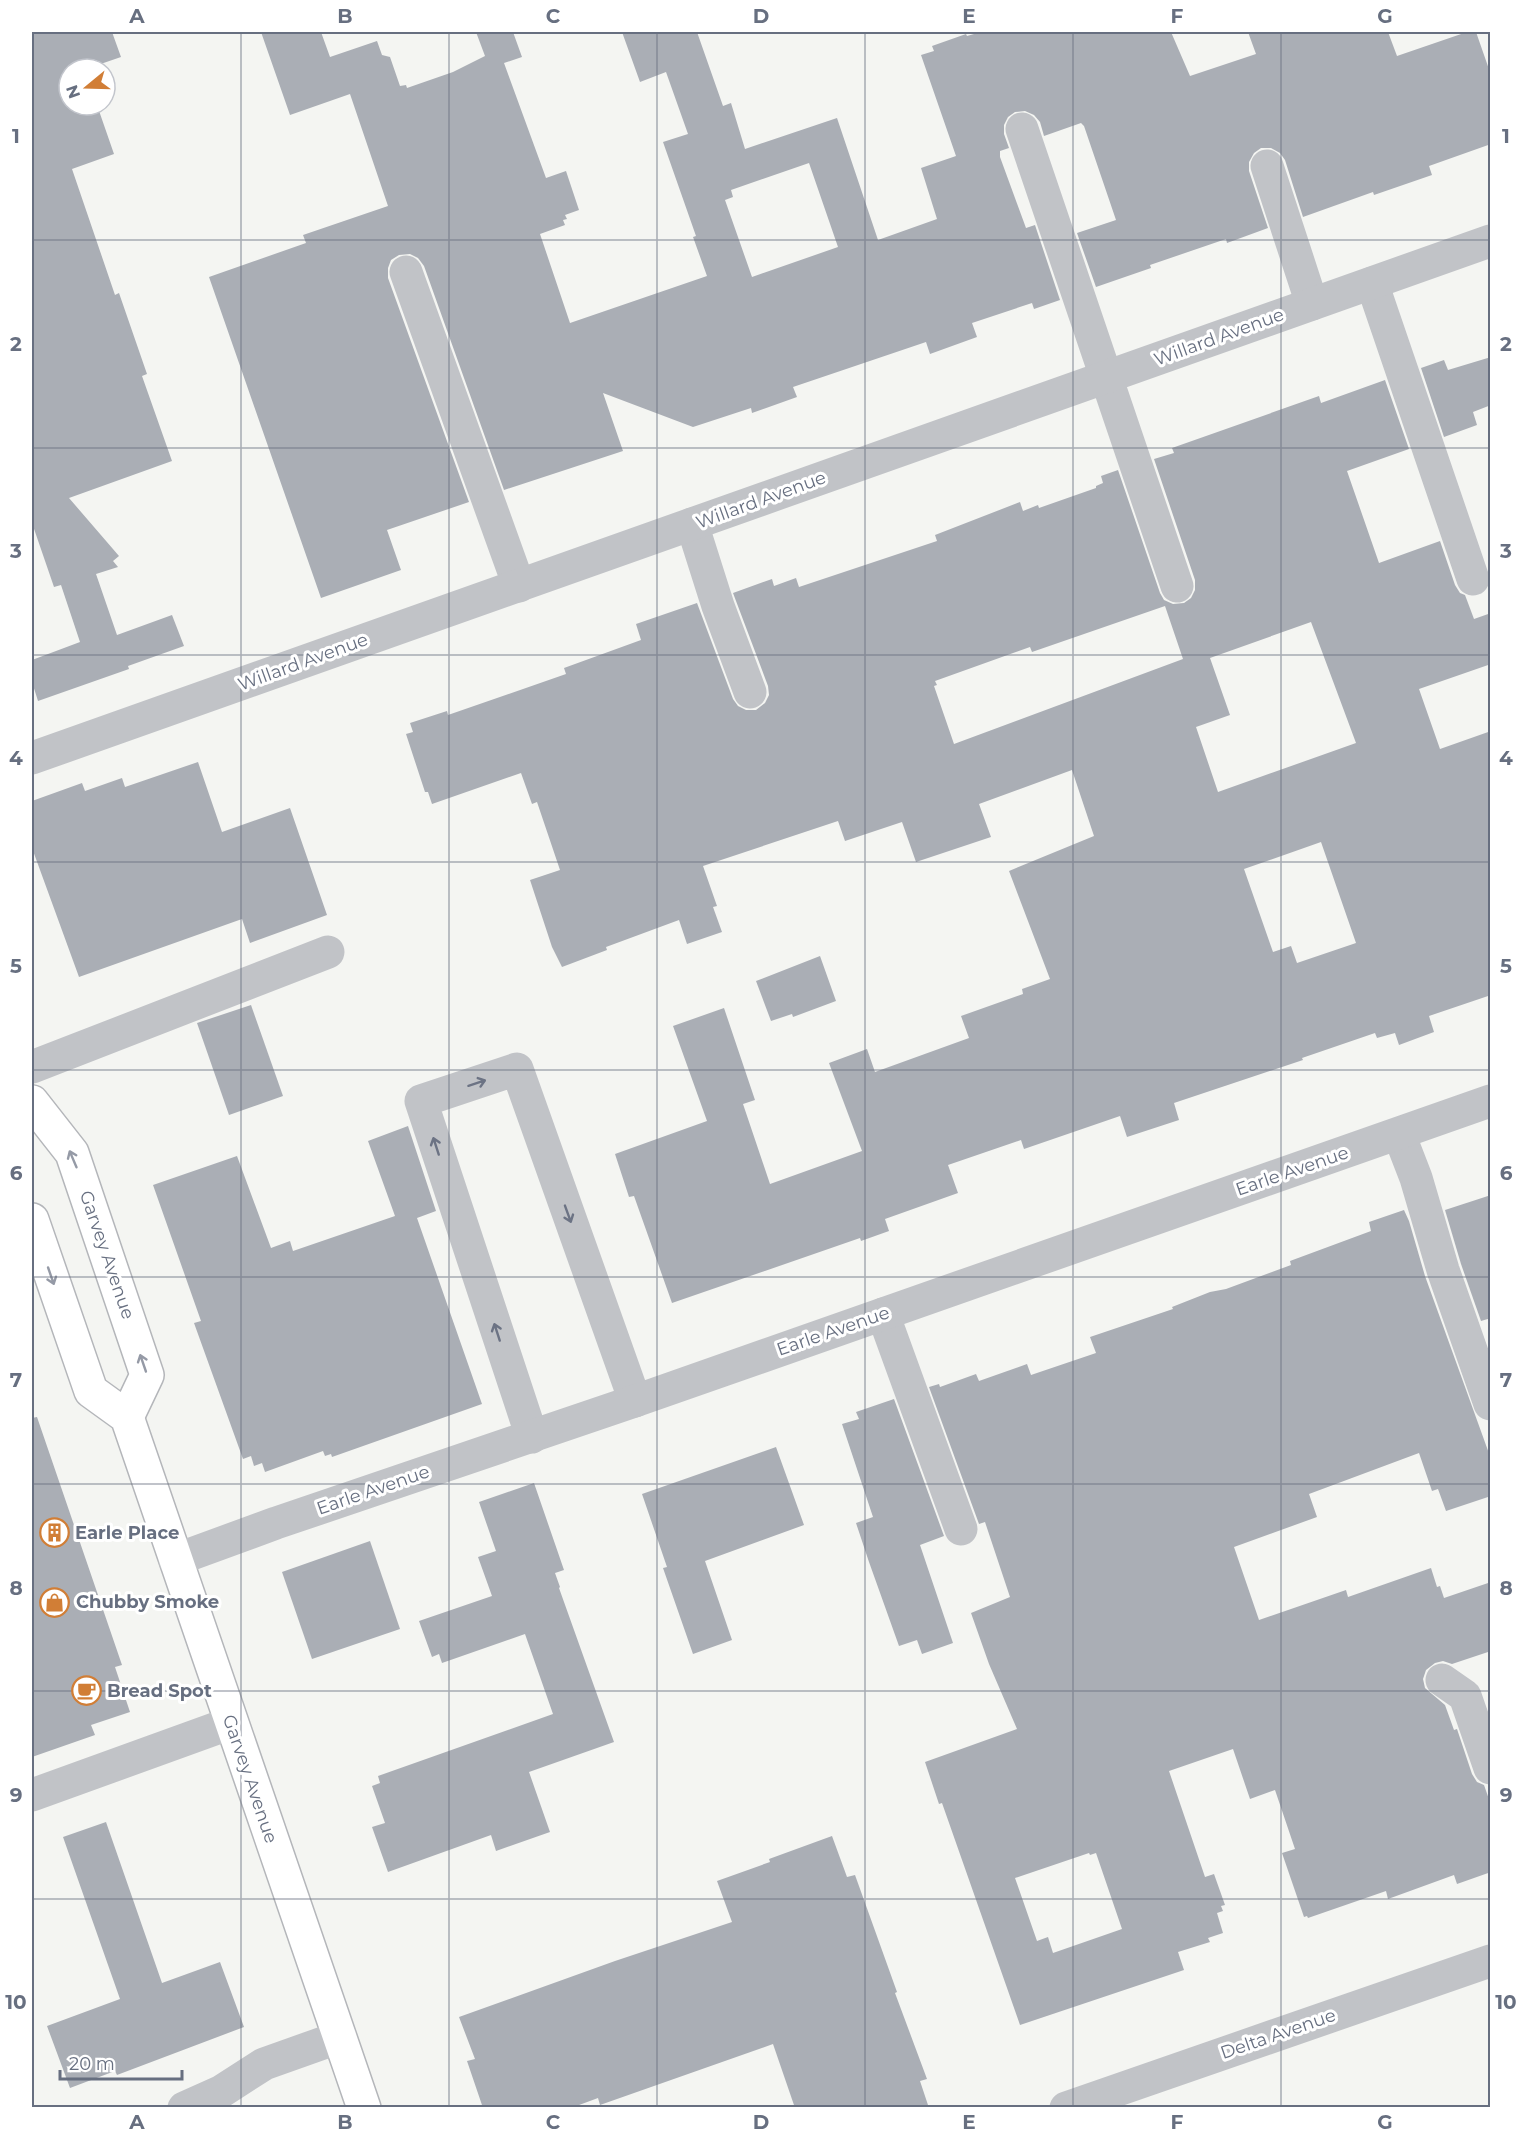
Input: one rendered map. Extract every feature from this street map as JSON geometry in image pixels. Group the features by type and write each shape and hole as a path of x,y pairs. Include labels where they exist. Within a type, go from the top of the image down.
{"main road":[{"name":"Garvey Avenue","path":"32,1102 72,1153 147,1375 127,1417 364,2108"},
{"path":"32,1220 91,1391 127,1417"}],"street":[{"path":"1022,129 1177,586"},
{"path":"1267,166 1312,304"},
{"name":"Willard Avenue","path":"32,759 1491,241"},
{"path":"406,272 519,586"},
{"path":"1372,283 1473,579"},
{"path":"692,524 718,606 750,692"},
{"path":"32,1067 328,952"},
{"path":"532,1437 421,1101 517,1070 635,1401"},
{"name":"Earle Avenue","path":"175,1560 1491,1101"},
{"path":"1399,1134 1416,1178 1443,1270 1491,1404"},
{"path":"883,1314 961,1529"},
{"path":"1442,1680 1465,1696 1491,1768"},
{"path":"32,1796 231,1723"},
{"name":"Delta Avenue","path":"1066,2108 1491,1961"},
{"path":"184,2108 222,2091 264,2064 339,2037"}],"building":[{"path":"32,32 112,32 121,57 57,57 57,117 101,117 114,154 72,169 115,295 119,293 147,374 142,376 172,461 69,498 119,556 113,561 118,567 96,574 117,635 172,615 184,646 128,666 129,669 38,701 32,682 32,660 80,642 61,585 54,587 32,523"},
{"path":"261,32 321,32 330,57 377,41 382,55 390,57 400,86 406,85 407,88 453,72 485,56 476,32 513,32 522,57 504,63 546,178 566,171 579,210 565,215 567,219 563,220 565,225 540,234 570,323 707,276 693,237 696,236 663,142 688,134 666,72 640,82 622,32 697,32 723,106 731,103 745,149 837,118 878,240 937,219 921,168 956,156 921,55 934,51 932,46 966,34 967,36 981,32 1171,32 1190,76 1256,54 1248,32 1388,32 1397,56 1467,32 1476,32 1491,75 1491,144 1429,166 1432,175 1374,195 1373,192 1303,217 1285,160 1280,153 1271,148 1261,148 1254,153 1249,162 1249,171 1268,228 1227,243 1226,239 1150,265 1151,268 1096,287 1077,233 1116,220 1084,126 1081,123 1044,136 1040,122 1034,115 1025,111 1015,112 1008,117 1004,125 1004,134 1009,148 1000,151 1000,157 1026,228 1035,225 1060,300 1034,309 1032,303 972,323 977,337 930,354 926,342 793,387 797,397 752,413 751,408 693,427 603,393 623,451 504,490 424,266 418,258 410,254 399,255 391,260 388,278 469,502 387,530 401,570 321,598 209,277 306,243 303,235 388,206 350,94 290,115","holes":["809,163 838,247 752,277 725,200 733,197 731,190"]},
{"path":"1491,357 1491,405 1473,412 1477,425 1444,437 1421,368 1444,360 1448,370"},
{"path":"1385,380 1409,449 1347,471 1379,563 1440,541 1455,585 1460,593 1465,595 1474,619 1491,613 1491,664 1419,689 1440,749 1491,731 1491,995 1429,1016 1434,1032 1399,1045 1395,1033 1377,1038 1375,1033 1302,1058 1303,1060 1174,1103 1179,1120 1127,1137 1120,1116 1024,1149 1021,1140 948,1165 958,1193 885,1219 889,1231 861,1241 860,1238 672,1303 634,1196 629,1197 615,1154 707,1121 673,1026 724,1008 755,1100 743,1104 770,1184 862,1151 829,1063 867,1049 875,1072 969,1038 961,1016 1023,994 1022,989 1050,979 1009,871 1094,836 1072,770 979,804 991,837 916,862 902,822 845,841 838,821 703,866 717,906 713,907 722,932 687,944 679,920 606,947 607,950 562,967 552,947 530,880 560,870 537,802 532,804 521,773 432,804 428,792 425,792 406,734 413,732 410,723 447,711 448,715 566,674 564,668 641,640 636,624 697,603 733,699 738,706 746,710 756,710 765,703 769,695 768,686 733,593 772,579 774,586 796,578 799,587 937,541 935,535 1020,502 1023,511 1038,505 1039,508 1096,488 1103,483 1101,476 1118,470 1160,593 1164,600 1173,604 1184,603 1191,598 1195,590 1195,580 1154,459 1174,453 1172,448 1319,396 1321,403","holes":["1165,606 1183,659 954,744 934,686 937,685 935,681 1030,647 1032,652","1311,622 1356,743 1218,792 1196,727 1230,715 1210,658","1321,842 1356,943 1297,963 1291,946 1273,952 1244,869"]},
{"path":"198,762 222,832 290,808 327,915 250,943 242,919 79,977 32,848 32,801 82,783 85,791 122,778 125,787"},
{"path":"820,956 836,1001 793,1017 792,1014 771,1021 756,981"},
{"path":"251,1005 283,1096 229,1115 197,1023"},
{"path":"408,1126 436,1211 417,1218 482,1404 332,1457 331,1454 325,1456 323,1451 265,1472 262,1463 254,1466 251,1456 243,1459 194,1323 201,1321 153,1185 237,1156 271,1248 290,1241 293,1251 395,1216 368,1141"},
{"path":"1491,1195 1491,1318 1481,1321 1445,1210"},
{"path":"1404,1210 1409,1221 1425,1276 1491,1459 1491,1496 1446,1511 1438,1489 1432,1491 1419,1453 1309,1494 1317,1517 1234,1547 1259,1620 1346,1590 1348,1597 1431,1568 1437,1587 1440,1586 1444,1598 1491,1582 1491,1651 1452,1664 1443,1661 1435,1663 1426,1670 1423,1679 1425,1688 1445,1705 1454,1730 1457,1729 1472,1774 1477,1782 1484,1785 1491,1805 1491,1872 1457,1884 1454,1875 1388,1899 1386,1891 1308,1918 1304,1917 1282,1853 1295,1849 1275,1790 1250,1799 1233,1749 1169,1771 1205,1877 1214,1874 1225,1905 1221,1906 1223,1911 1217,1913 1223,1933 1208,1938 1210,1942 1178,1952 1184,1970 1020,2025 942,1803 939,1804 925,1762 1017,1729 989,1664 971,1613 1010,1597 985,1522 979,1524 929,1387 939,1384 940,1387 976,1374 979,1381 1027,1364 1031,1375 1096,1353 1090,1337 1173,1309 1172,1307 1210,1292 1226,1289 1291,1265 1290,1261 1371,1231 1369,1222","holes":["1089,1853 1090,1855 1096,1853 1122,1929 1053,1953 1048,1937 1037,1941 1015,1878"]},
{"path":"894,1399 944,1536 920,1545 953,1643 922,1654 917,1640 899,1646 869,1562 856,1523 873,1517 842,1424 859,1419 856,1412"},
{"name":"Earle Place","path":"37,1417 122,1665 115,1667 130,1712 91,1725 95,1735 32,1757 32,1418"},
{"path":"776,1447 804,1525 705,1561 732,1640 693,1654 663,1568 667,1567 642,1494"},
{"path":"534,1483 564,1570 555,1573 559,1588 614,1742 529,1772 550,1832 496,1851 491,1835 388,1872 372,1827 385,1823 372,1786 380,1783 378,1776 553,1714 525,1634 442,1663 439,1654 432,1657 419,1621 492,1596 478,1557 496,1551 479,1502"},
{"path":"370,1541 400,1629 312,1659 282,1572"},
{"path":"106,1822 162,1983 220,1962 244,2027 117,2075 115,2071 70,2088 47,2026 120,1999 63,1837"},
{"path":"832,1836 847,1877 855,1875 897,1992 895,1993 927,2079 920,2081 929,2108 795,2108 773,2044 600,2105 598,2098 571,2108 483,2108 467,2061 475,2059 459,2017 732,1922 717,1881"}],"place":[{"name":"Earle Place","path":"54,1533"},
{"name":"Chubby Smoke","path":"55,1602"},
{"name":"Bread Spot","path":"86,1691"}]}
